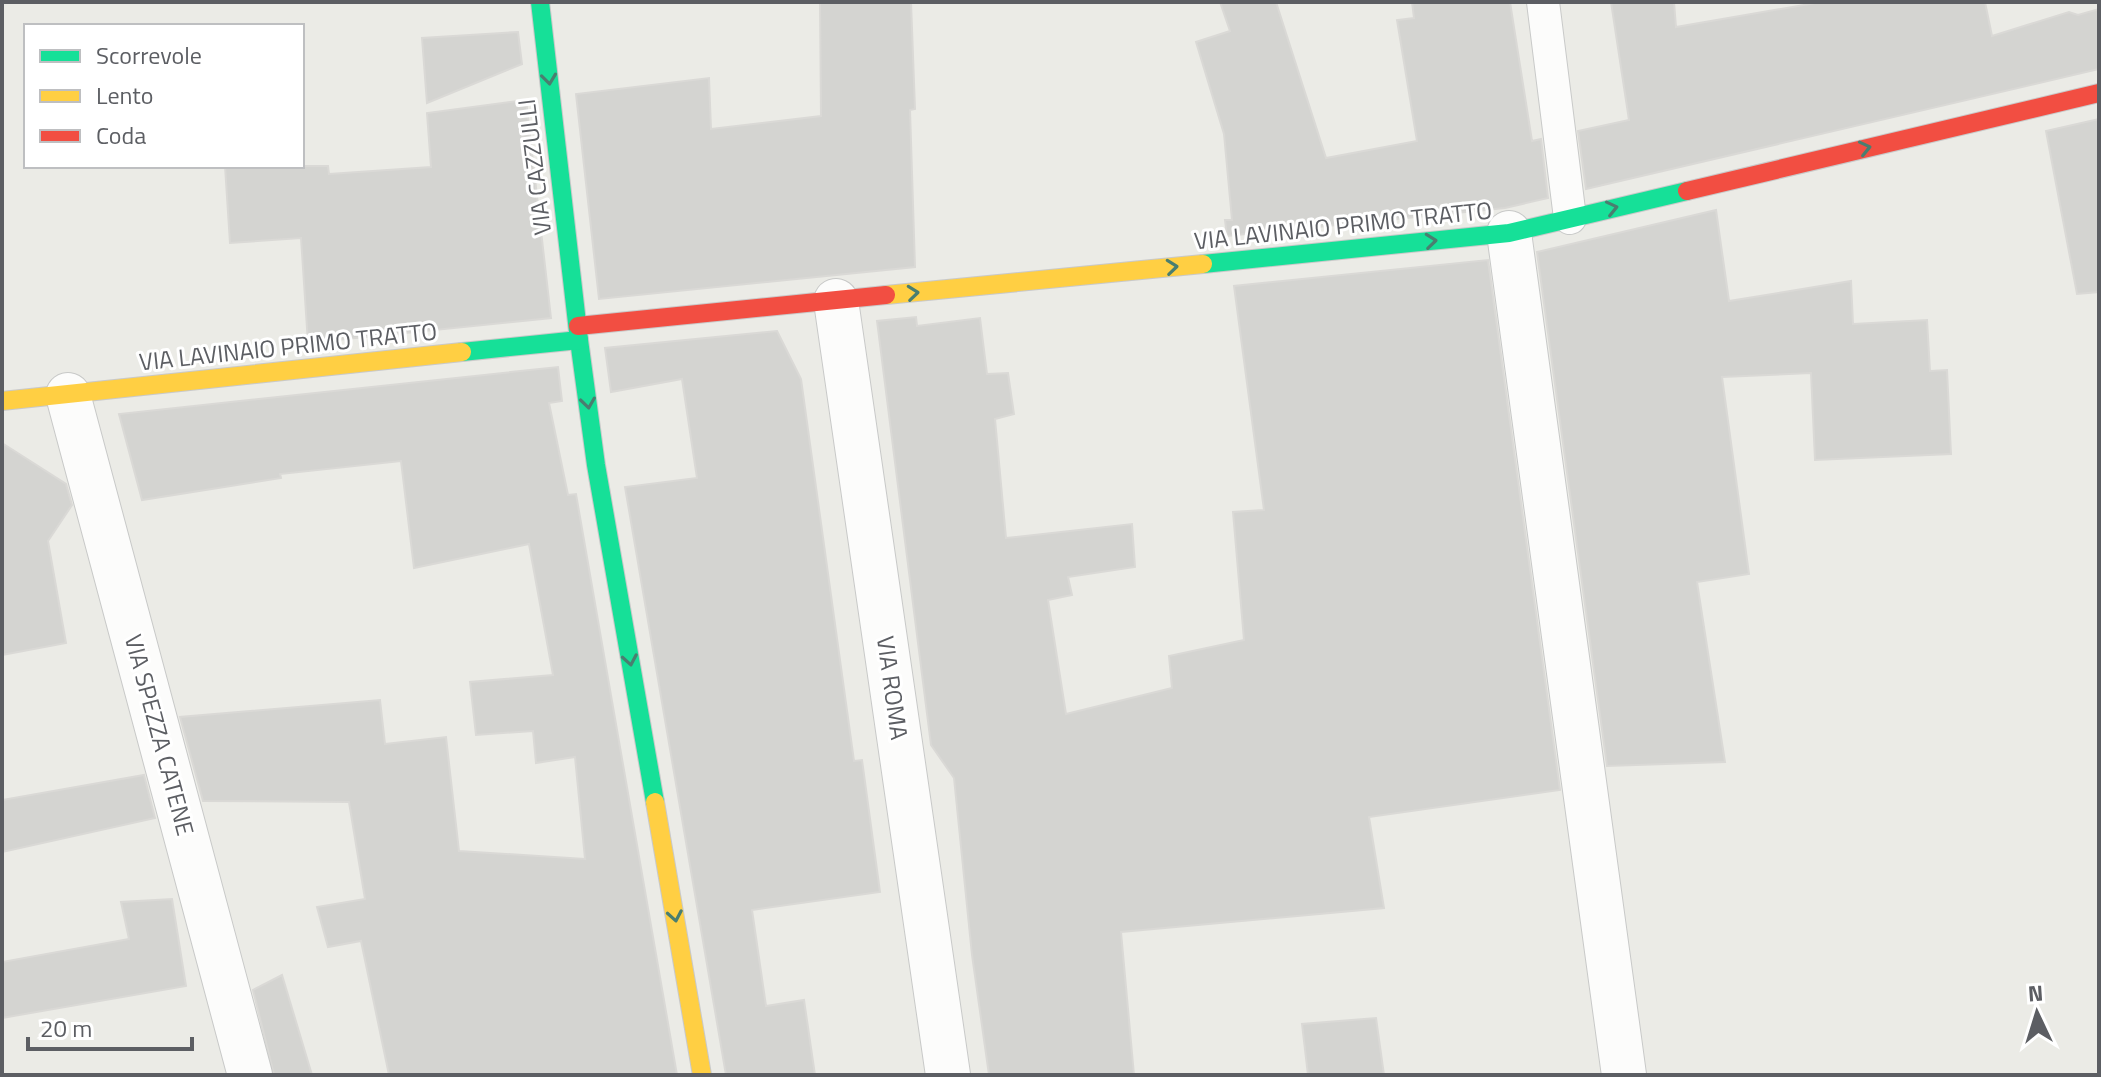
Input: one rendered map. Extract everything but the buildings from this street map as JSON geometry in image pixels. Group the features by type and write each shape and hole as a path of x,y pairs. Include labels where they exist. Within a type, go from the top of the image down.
{"street":[{"name":"VIA CAZZULLI","path":"540,2 596,465 702,1075"},
{"name":"VIA LAVINAIO PRIMO TRATTO","path":"2,401 836,301 1509,233 2099,93"},
{"path":"1509,233 1624,1075"},
{"name":"VIA ROMA","path":"836,301 948,1075"},
{"name":"VIA SPEZZA CATENE","path":"68,395 250,1075"}],"lane":[{"path":"1543,2 1570,218"}],"traffic: fast":[{"path":"540,2 596,465 655,802"},
{"path":"1203,264 1509,233 1687,191"},
{"path":"462,352 579,340"}],"traffic: slow":[{"path":"886,295 1203,264"},
{"path":"2,401 462,352"},
{"path":"655,802 702,1075"}],"traffic: jam":[{"path":"1687,191 2099,93"},
{"path":"578,326 886,295"}]}
